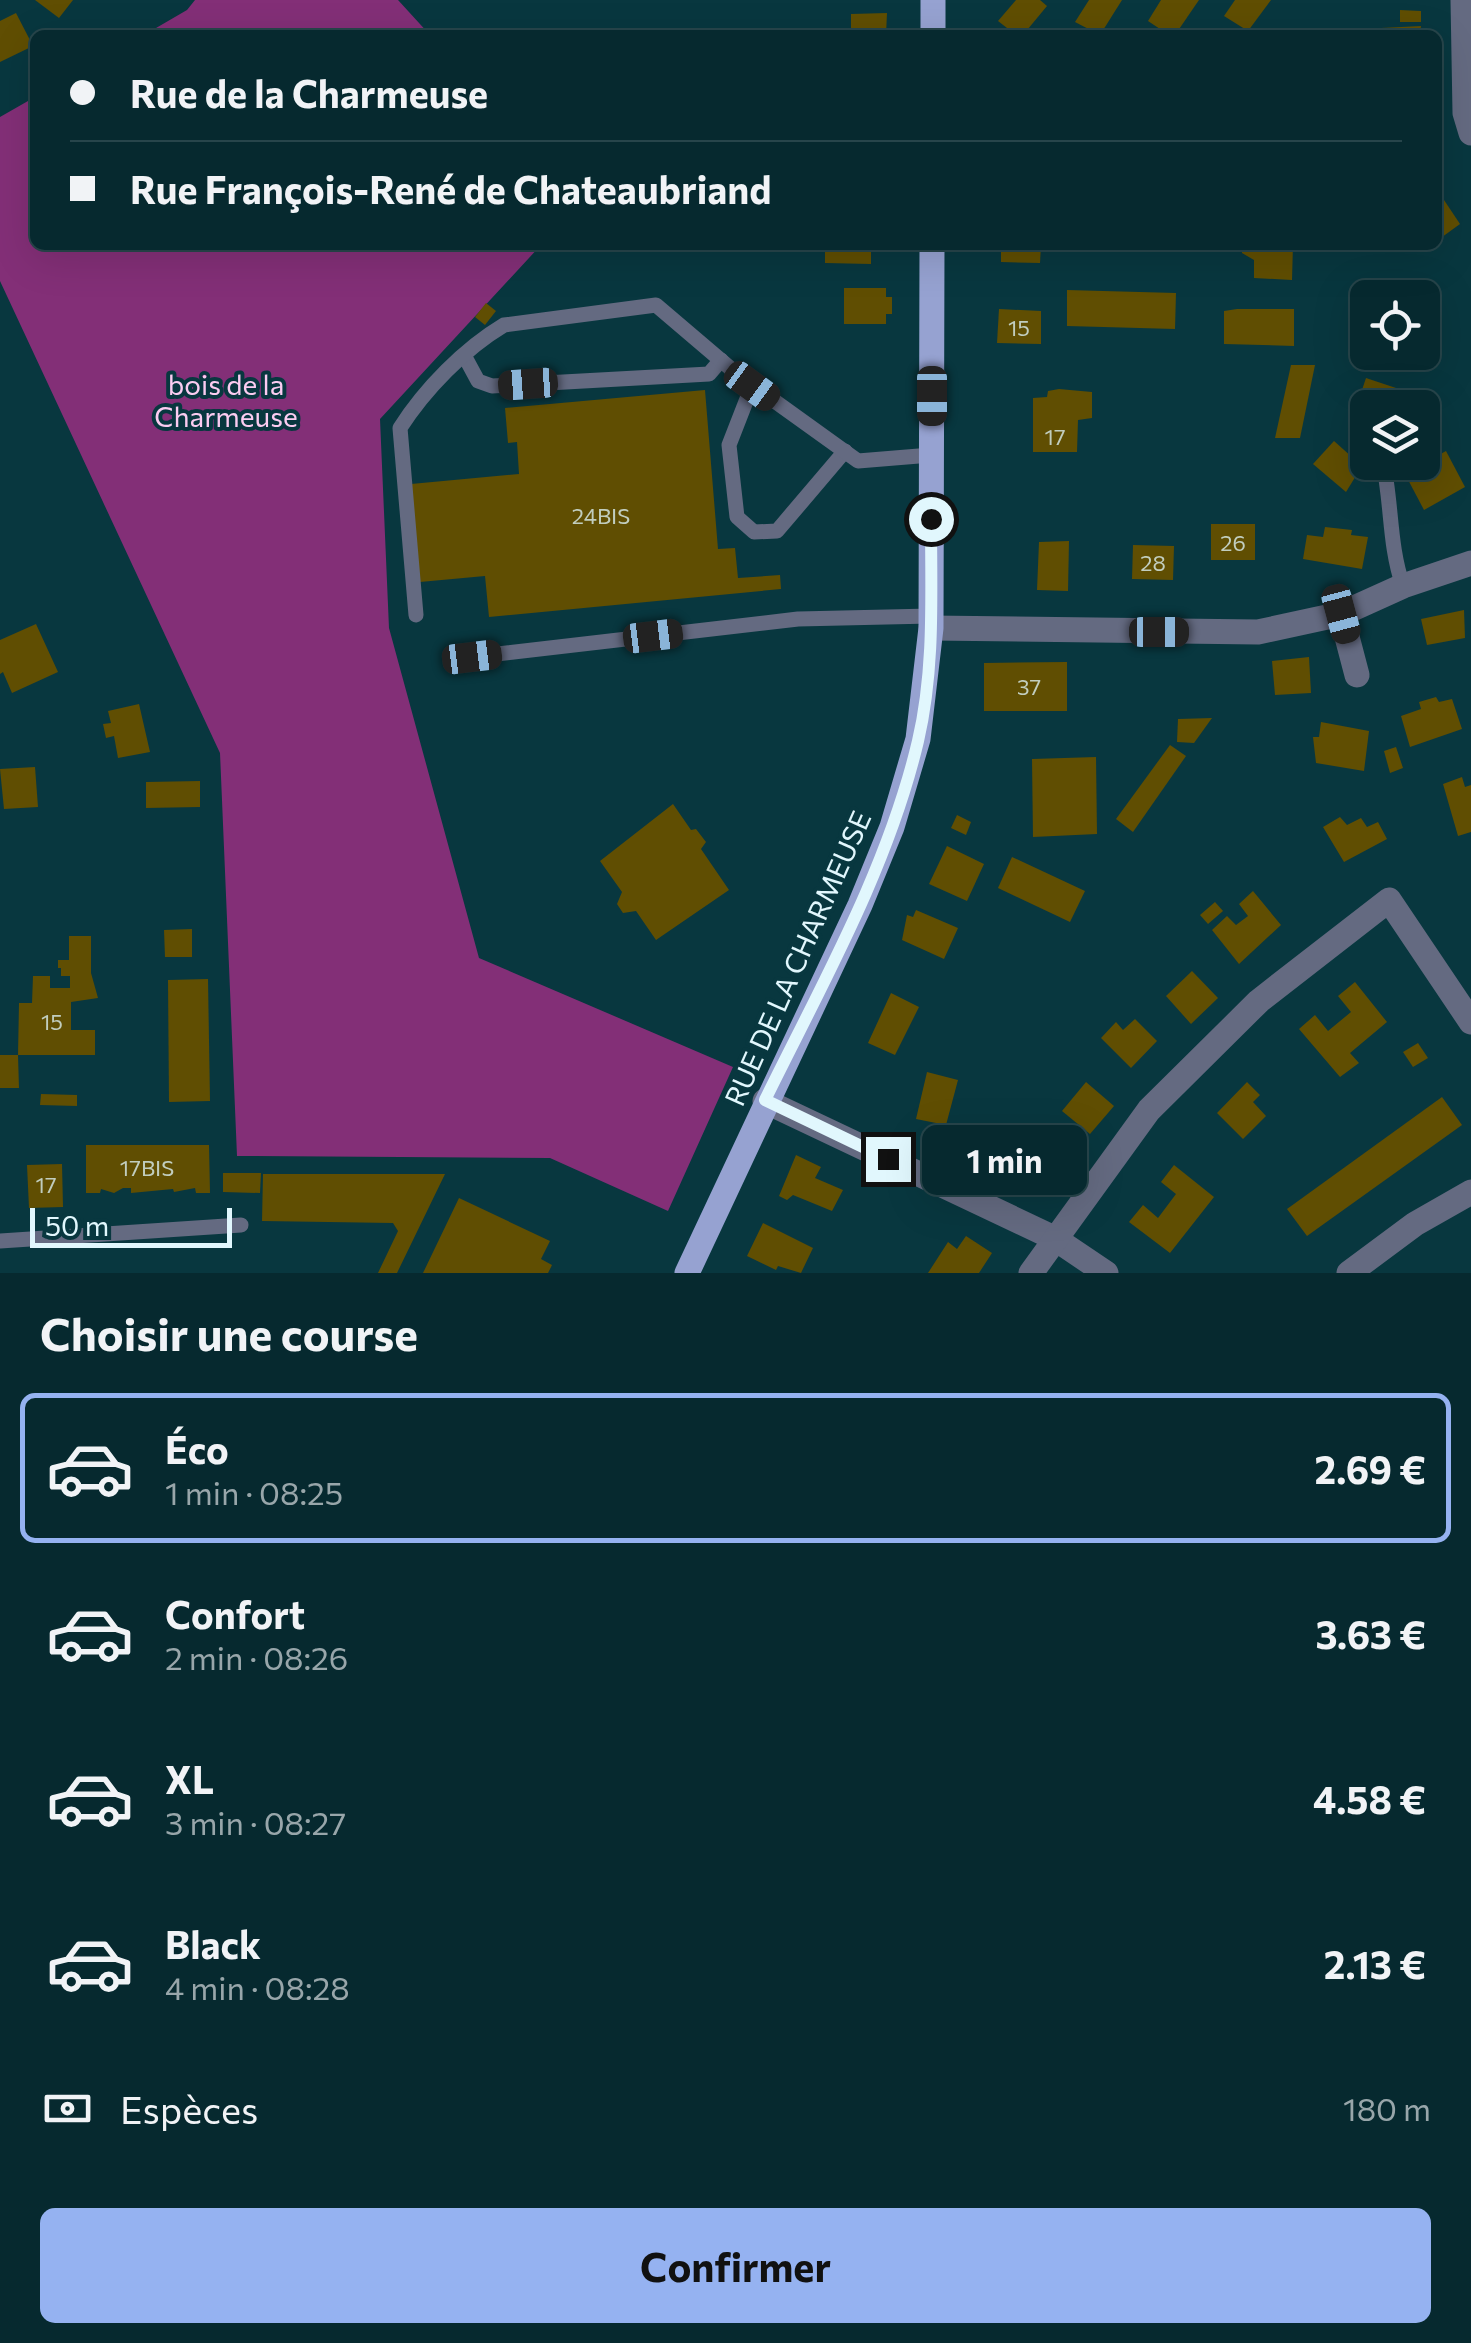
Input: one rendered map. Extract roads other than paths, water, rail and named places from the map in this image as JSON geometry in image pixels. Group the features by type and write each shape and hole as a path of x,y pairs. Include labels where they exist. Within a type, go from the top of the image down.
{"main road":[{"path":"933,30 934,0"},
{"name":"RUE DE LA CHARMEUSE","path":"686,1273 860,905 892,827 918,739 931,622 932,250"}],"street":[{"path":"1463,0 1465,113 1471,133"},
{"path":"931,622 1258,632 1341,614 1403,586 1471,563"},
{"path":"1341,614 1356,675"},
{"path":"1031,1273 1149,1110 1259,1002 1390,900 1471,1022"},
{"path":"765,1100 1054,1238 1106,1273"},
{"path":"1349,1273 1415,1224 1471,1192"}],"lane":[{"path":"416,614 400,428 415,404 465,356 504,326 656,304 752,386 858,461 931,455"},
{"path":"465,356 478,381 492,386 708,374 721,360"},
{"path":"752,386 729,445 738,517 754,532 776,531 845,451"},
{"path":"1387,480 1392,504 1393,558 1403,586"},
{"path":"472,657 798,619 931,622"},
{"path":"0,1241 241,1225"}],"park label":[{"name":"bois de la Charmeuse","path":"226,400"}]}
